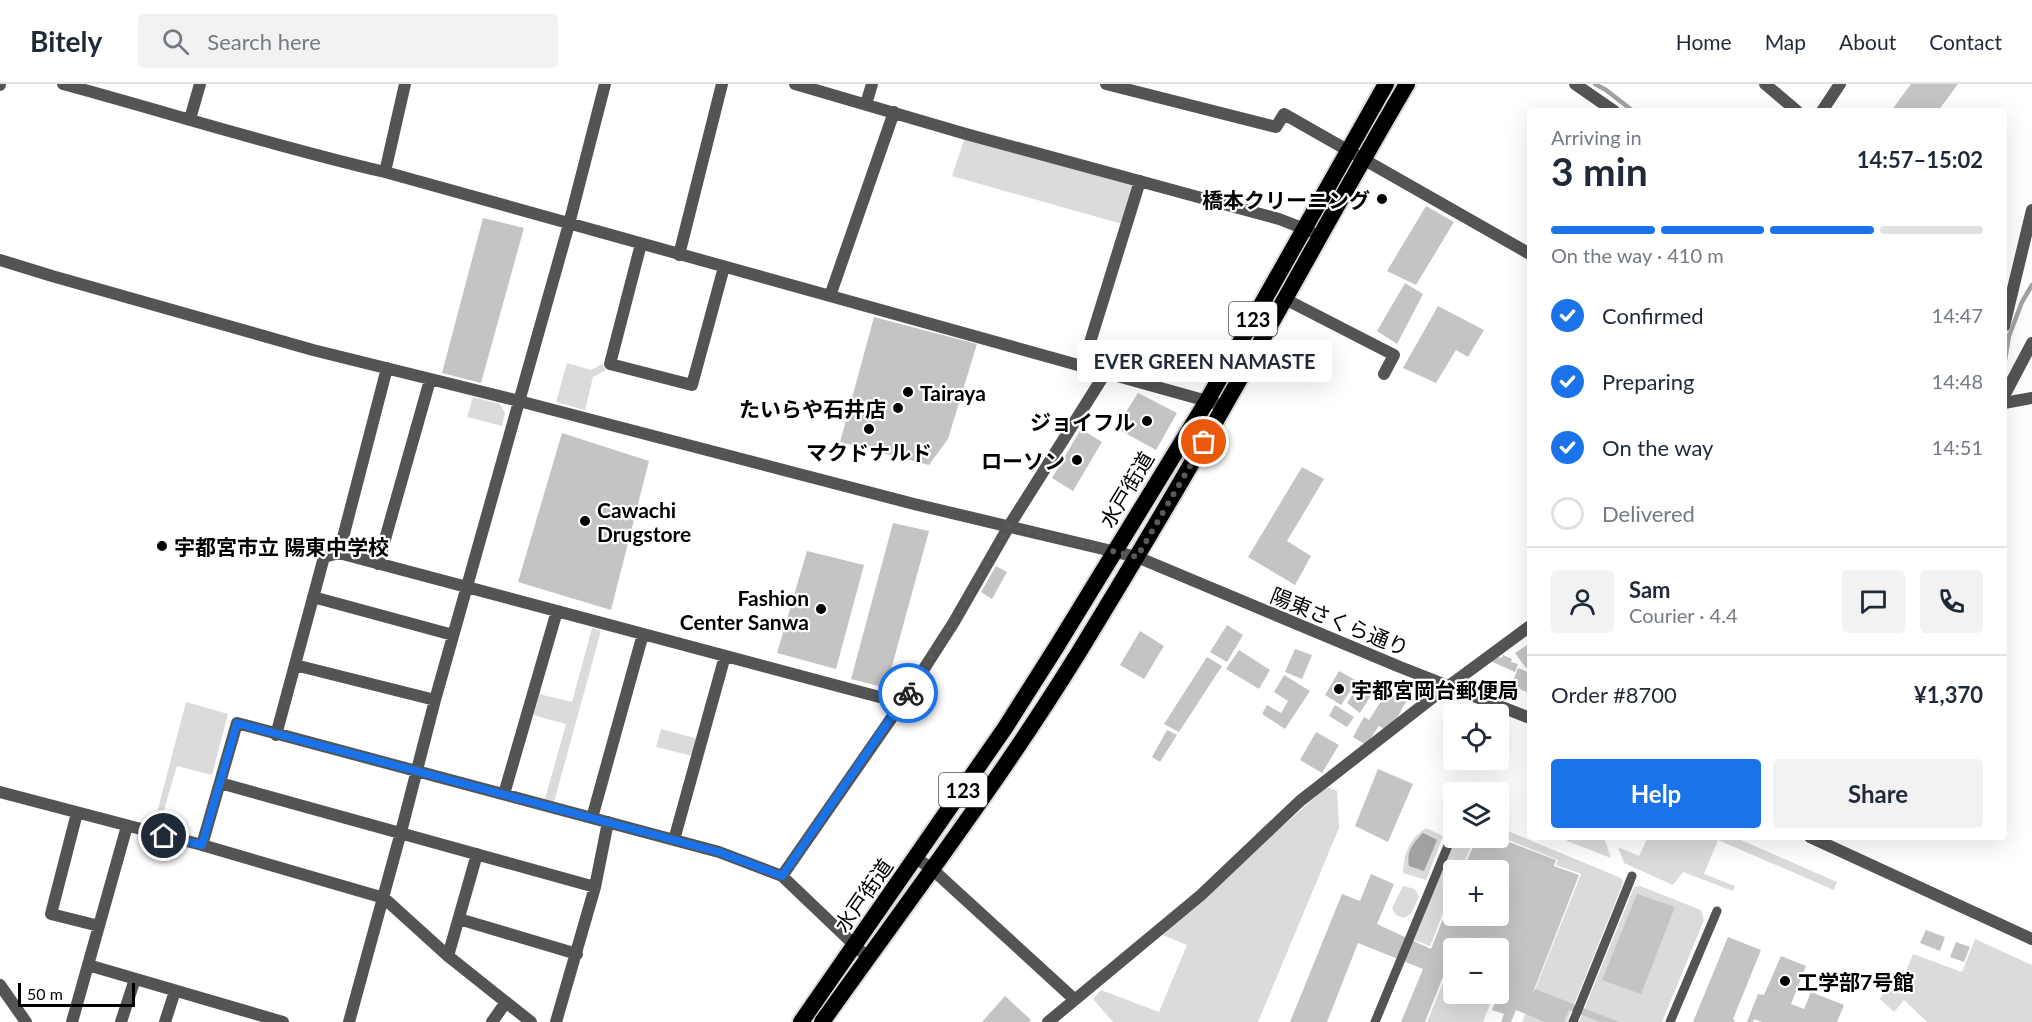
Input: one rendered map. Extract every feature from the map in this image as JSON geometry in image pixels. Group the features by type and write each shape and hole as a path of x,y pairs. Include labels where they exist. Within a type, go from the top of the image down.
{"highway":[{"name":"水戸街道","path":"822,1022 1023,737 1137,557 1321,235 1386,84"},
{"name":"水戸街道","path":"801,1022 1005,728 1207,401 1304,228 1407,84"}],"street":[{"path":"63,84 83,87 318,157 385,172 1225,406"},
{"path":"190,119 200,84"},
{"path":"385,172 405,84"},
{"path":"349,1022 466,587 569,225 604,84"},
{"path":"679,255 722,84"},
{"path":"795,84 966,134 1279,219 1321,235"},
{"path":"866,104 872,84"},
{"path":"1106,84 1276,127 1284,114 1527,252"},
{"path":"1575,84 1610,108"},
{"path":"1766,84 1794,108"},
{"path":"1824,108 1840,84"},
{"path":"830,296 894,112"},
{"path":"1083,365 1140,181"},
{"path":"2007,315 2032,210"},
{"path":"640,244 610,364 692,385 724,267"},
{"name":"陽東さくら通り","path":"0,260 222,324 430,380 914,504 1137,557 1527,717"},
{"path":"1285,299 1394,355 1384,374"},
{"path":"2007,390 2032,343"},
{"path":"339,553 387,368"},
{"path":"782,876 902,703 1106,372"},
{"path":"378,564 430,380"},
{"path":"2007,402 2032,398"},
{"path":"276,735 324,557 339,553 902,703"},
{"path":"313,597 453,635"},
{"path":"504,794 557,611"},
{"path":"1048,1022 1201,895 1300,801 1527,628"},
{"path":"592,818 643,634"},
{"path":"674,840 725,656"},
{"path":"295,664 435,700"},
{"path":"202,845 237,723 719,852 782,876 868,958"},
{"path":"220,783 595,887"},
{"path":"0,792 202,845 384,898 448,956 531,1022"},
{"path":"77,813 51,914 99,926"},
{"path":"556,1022 595,887 608,822"},
{"path":"72,1022 127,826"},
{"path":"1817,840 2032,939"},
{"path":"1375,1022 1447,848"},
{"path":"448,956 477,854"},
{"path":"916,858 932,869 1074,999"},
{"path":"1572,1022 1632,876"},
{"path":"1671,1022 1717,911"},
{"path":"459,919 577,954"},
{"path":"88,965 283,1022"},
{"path":"121,1022 135,979"},
{"path":"0,985 26,1022"},
{"path":"165,1022 175,991"},
{"path":"0,1009 11,1000"},
{"path":"492,1022 506,1002"}],"shaded area":[{"path":"966,134 1134,185 1122,224 952,176"},
{"path":"567,363 591,370 602,364 606,370 593,377 585,410 556,402"},
{"path":"473,397 500,404 505,413 502,426 467,417"},
{"path":"592,628 601,631 554,802 545,799 566,724 533,715 539,694 572,702"},
{"path":"186,702 228,714 212,775 177,766 158,830 153,828"},
{"path":"661,729 702,740 697,757 656,747"},
{"path":"1327,787 1337,791 1339,828 1258,1022 1113,1022 1093,999 1101,990 1159,1012 1187,945 1160,934"},
{"path":"1426,828 1443,836 1426,880 1403,873 1409,847 1420,832"},
{"path":"1509,832 1621,878 1623,883 1567,1022 1522,1022 1581,874 1556,865 1558,860 1509,840"},
{"path":"1423,833 1437,840 1424,871 1409,866 1408,861 1411,848"},
{"path":"1605,840 1611,858 1567,841"},
{"path":"1647,840 1718,840 1704,874 1735,886 1733,891 1683,872 1673,885 1624,863 1618,847 1639,856"},
{"path":"1718,840 1741,840 1837,882 1834,890"},
{"path":"1451,848 1470,848 1465,860 1446,860"},
{"path":"1443,867 1443,913 1430,946 1414,940"},
{"path":"1403,886 1415,889 1419,897 1411,914 1403,918 1396,915 1392,908"},
{"path":"1640,886 1701,910 1704,920 1662,1022 1579,1022 1634,887"},
{"path":"1975,939 2032,965 2032,1022 1927,1022 1904,1000 1894,1012 1880,999 1885,987 1900,986 1913,954 1962,972"},
{"path":"1443,982 1443,1004 1490,1004 1483,1022 1427,1022"}],"building":[{"path":"1911,84 1958,84 1940,108 1893,108"},
{"path":"1426,206 1454,222 1416,285 1387,271"},
{"path":"483,218 524,228 481,383 442,373"},
{"path":"1405,283 1423,294 1397,344 1377,331"},
{"path":"1438,306 1484,330 1468,357 1456,350 1436,383 1403,368"},
{"name":"Tairaya","path":"874,317 977,344 948,439 929,465 840,442"},
{"name":"ジョイフル","path":"1138,393 1177,413 1156,450 1116,428"},
{"name":"ローソン","path":"1081,429 1102,442 1073,491 1052,478"},
{"name":"Cawachi Drugstore","path":"562,433 649,461 611,610 518,582"},
{"path":"1302,467 1324,479 1287,541 1311,556 1295,585 1248,557"},
{"path":"893,523 929,531 886,688 851,679"},
{"name":"Fashion Center Sanwa","path":"807,551 864,565 836,669 777,653"},
{"path":"996,566 1007,572 992,599 981,592"},
{"path":"1227,625 1243,635 1227,662 1210,652"},
{"path":"1140,631 1164,646 1144,679 1120,665"},
{"path":"1527,645 1526,668 1515,653"},
{"path":"1295,649 1312,655 1302,679 1285,672"},
{"path":"1239,650 1270,670 1259,689 1226,669"},
{"path":"1503,655 1512,659 1511,662 1518,664 1515,672 1490,661 1498,657 1502,658"},
{"path":"1207,657 1222,666 1179,732 1164,724"},
{"path":"1518,668 1527,672 1527,692 1511,686"},
{"path":"1339,671 1357,681 1341,705 1325,695"},
{"path":"1284,675 1310,691 1285,729 1262,714 1267,705 1281,713 1288,701 1274,692"},
{"path":"1358,686 1372,694 1360,713 1347,703"},
{"path":"1388,690 1407,700 1389,732 1379,726 1366,745 1353,737 1364,717 1369,720"},
{"path":"1335,705 1354,717 1347,727 1329,716"},
{"path":"1167,730 1177,735 1160,762 1152,757"},
{"path":"1316,732 1339,745 1322,773 1300,760"},
{"path":"1378,769 1413,784 1388,842 1355,826"},
{"path":"1509,842 1556,860 1554,866 1579,875 1532,995 1535,989 1619,1022 1600,1022 1569,1010 1564,1022 1545,1022 1516,1010 1511,1022 1501,1022 1504,1014 1492,1010 1494,1004 1509,1004 1509,938 1443,938 1443,977 1425,1022 1401,1022 1423,969 1358,943 1327,1022 1290,1022 1342,894 1360,901 1371,874 1394,884 1377,924 1431,949 1443,919 1443,926 1509,926 1509,860 1467,860 1472,848 1509,848"},
{"path":"1637,894 1675,907 1641,994 1602,980"},
{"path":"1926,930 1945,937 1940,951 1920,943"},
{"path":"1728,937 1761,950 1733,1019 1735,1020 1734,1022 1693,1022"},
{"path":"1956,942 1970,947 1964,962 1950,957"},
{"name":"工学部7号館","path":"1781,956 1806,966 1791,1004 1804,1009 1811,992 1844,1005 1837,1022 1762,1022 1754,1019 1753,1022 1747,1022 1758,994 1764,995"},
{"path":"1005,996 1031,1020 1029,1022 982,1022"}],"waterway":[{"path":"1595,84 1629,108"},
{"path":"2007,335 2009,336 2022,302 2032,285"},
{"path":"2007,348 2009,336"}],"way so far":[{"path":"908,693 954,622 1009,526 1137,557 1204,442"}],"place":[{"name":"橋本クリーニング","path":"1382,199"},
{"name":"Tairaya","path":"908,392"},
{"name":"たいらや石井店","path":"898,408"},
{"name":"ジョイフル","path":"1147,421"},
{"name":"マクドナルド","path":"869,429"},
{"name":"EVER GREEN NAMASTE","path":"1204,442"},
{"name":"ローソン","path":"1077,460"},
{"name":"Cawachi Drugstore","path":"585,521"},
{"name":"宇都宮市立 陽東中学校","path":"162,546"},
{"name":"Fashion Center Sanwa","path":"821,609"},
{"name":"宇都宮岡台郵便局","path":"1339,689"},
{"name":"工学部7号館","path":"1785,981"}],"route":[{"path":"164,836 202,845 237,723 719,852 782,876 908,693"}]}
